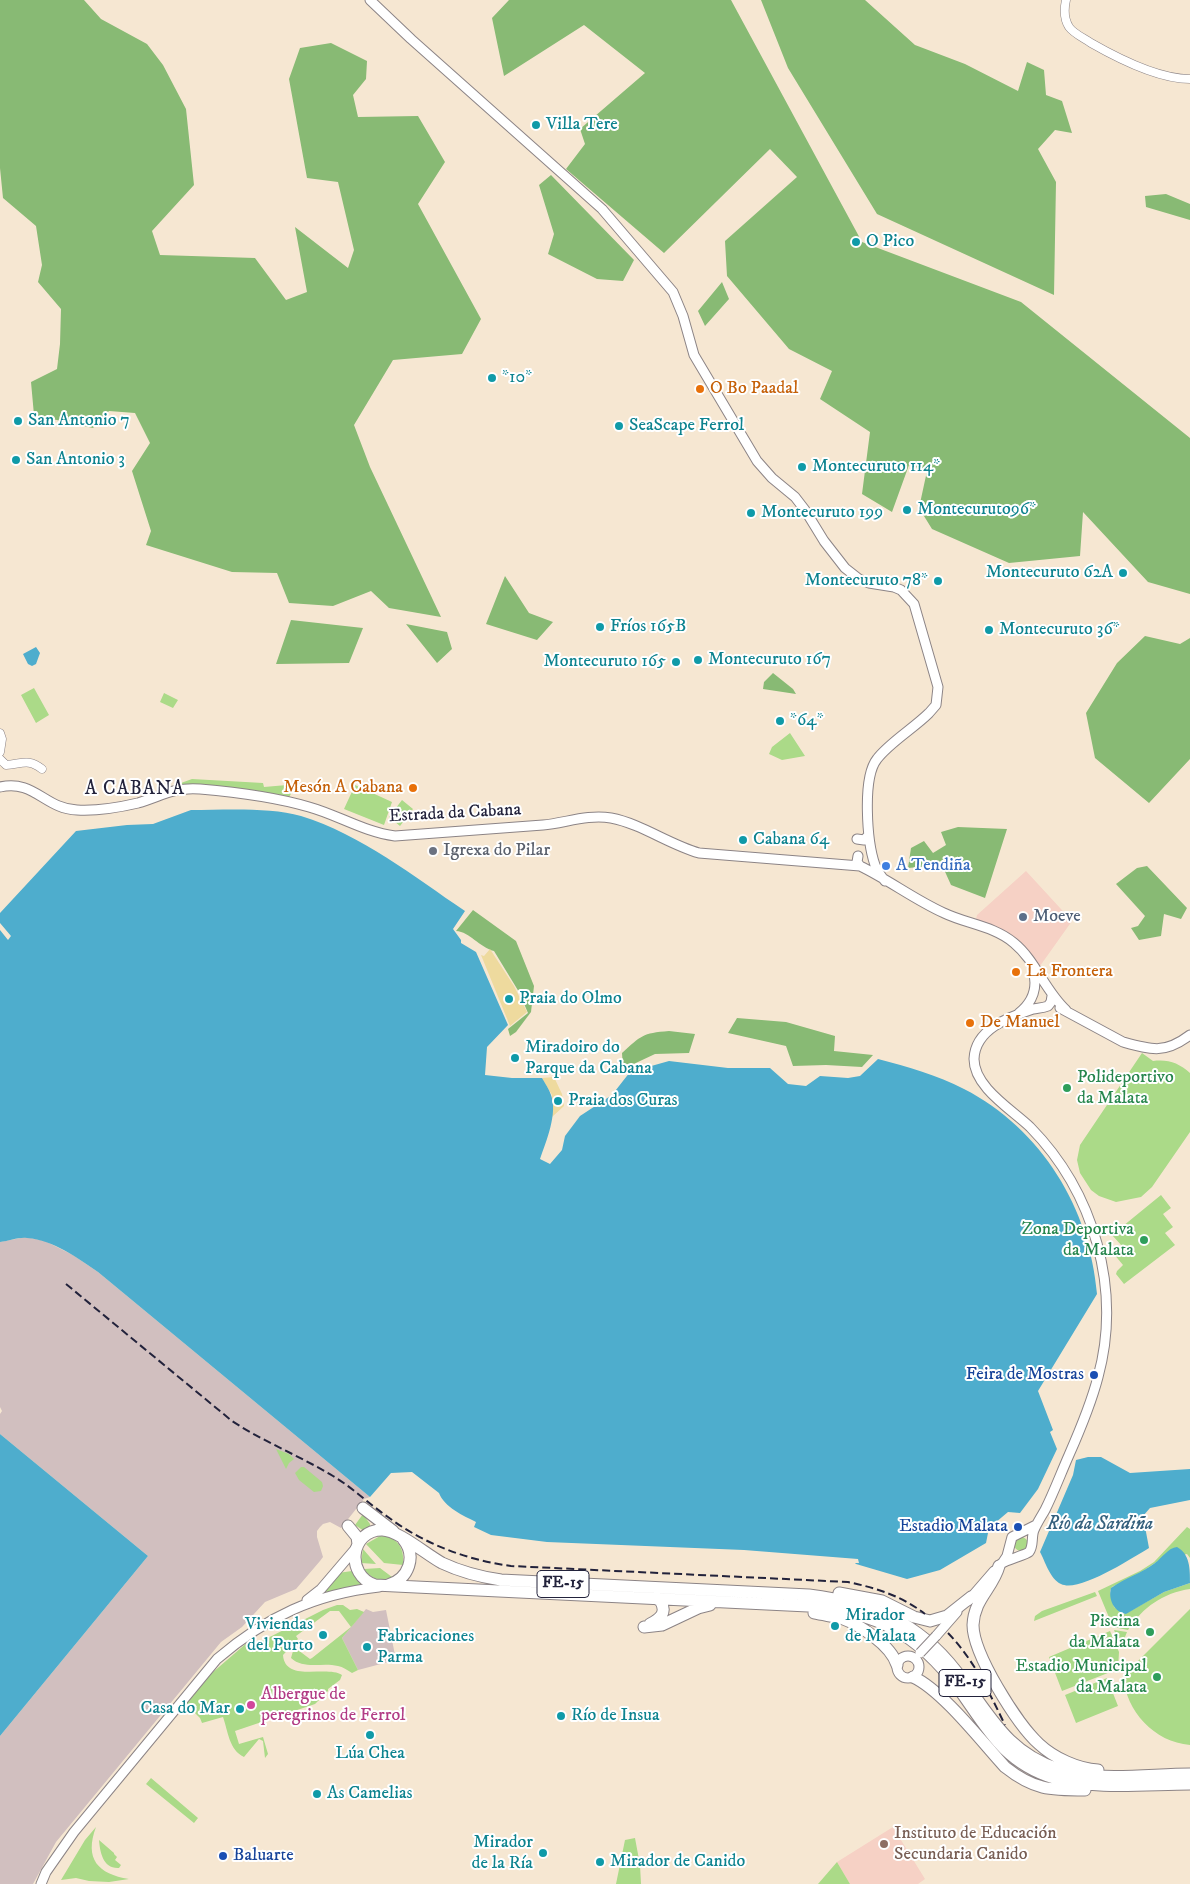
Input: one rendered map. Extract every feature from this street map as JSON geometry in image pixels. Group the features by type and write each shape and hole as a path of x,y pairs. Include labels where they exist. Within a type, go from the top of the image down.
{"highway":[{"path":"348,1526 357,1537 354,1556 359,1574 369,1583 384,1586 403,1578 409,1566 410,1554 399,1536 362,1508"},
{"path":"357,1546 365,1536 377,1531 389,1531 399,1536"},
{"name":"FE-15","path":"399,1536 429,1556 455,1568 482,1577 731,1597 780,1605 836,1609 856,1613 890,1627 906,1636 926,1652 941,1667 1004,1750 1024,1765 1053,1778 1078,1783 1190,1784"},
{"path":"1001,1564 978,1602 973,1632 985,1664 1026,1730 1056,1756 1072,1764 1091,1770 1147,1774"},
{"name":"FE-15","path":"384,1586 656,1598 809,1595 840,1599 882,1612 912,1629 957,1671 992,1721 1010,1742 1032,1758 1058,1769 1083,1775 1190,1774"},
{"path":"656,1598 663,1606 662,1615 657,1621 644,1627 662,1625 698,1608 731,1597 801,1590 858,1595 882,1601 914,1617 930,1621 947,1616 971,1597"},
{"path":"780,1605 841,1618 861,1628 887,1649 897,1665"},
{"path":"913,1677 927,1685 1005,1767 1026,1782 1038,1787 1085,1790 1136,1788 1156,1784"}],"main road":[{"path":"370,0 392,22 602,209 625,234 673,292 683,316 694,355 757,462 805,510 824,541 845,568 859,580 869,584 894,586 901,590 914,604 938,687 936,705 921,721 883,752 874,764 867,788 869,833 873,859 871,866 862,867 857,862 869,833"},
{"name":"Estrada da Cabana","path":"0,787 14,785 27,787 50,802 69,809 84,810 130,804 183,788 284,801 326,812 370,831 395,836 545,825 588,817 608,818 637,825 682,848 698,853 862,867 950,916 1000,934 1018,947 1050,993 1066,1010"},
{"path":"858,839 864,840 869,833"},
{"path":"844,864 861,854 870,852 878,872 885,881"},
{"path":"1030,962 1034,974 1035,1004 1066,1010 1103,1032 1132,1044 1160,1049 1168,1048 1190,1035"},
{"path":"1001,1564 1029,1552 1036,1524 1076,1439 1090,1403 1103,1355 1108,1316 1100,1252 1079,1194 1064,1168 1042,1141 983,1084 976,1071 976,1049 989,1029 1015,1016 1044,1007 1051,1002 1050,993 1041,988 1015,1016"},
{"path":"918,1656 906,1656 900,1659 897,1665 898,1672 903,1677 913,1677 919,1668 918,1656 1001,1564 1007,1556 1012,1537 1036,1524"},
{"path":"1021,1533 1028,1535 1031,1539"},
{"path":"41,1884 46,1872 74,1832 217,1659 244,1637 299,1606 321,1589 357,1546"},
{"path":"1010,1546 1013,1552 1019,1555"},
{"path":"299,1606 343,1592 384,1586"}],"street":[{"path":"1066,0 1066,21 1071,30 1080,36 1121,59 1165,75 1190,79"},
{"path":"0,734 2,739 0,752"},
{"path":"0,759 6,765 26,762 35,764 42,769"}],"shaded area":[{"name":"Moeve","path":"1026,871 1072,921 1040,966 1019,942 1010,935 976,920 977,915"},
{"path":"26,1237 45,1241 73,1255 98,1272 370,1497 364,1499 341,1528 330,1522 320,1527 317,1531 317,1537 323,1557 320,1561 296,1589 265,1602 242,1627 221,1642 56,1842 33,1884 0,1884 0,1736 148,1556 0,1434 0,1414 2,1411 0,1407 0,1242"},
{"path":"366,1609 373,1612 386,1610 396,1660 358,1670 342,1638"},
{"name":"Instituto de Educación Secundaria Canido","path":"893,1827 925,1879 918,1884 850,1884 837,1862"}],"green space":[{"path":"0,0 84,0 101,19 147,44 163,65 186,109 194,185 152,231 160,255 255,258 286,300 307,292 295,227 348,268 354,250 338,182 307,178 289,79 300,48 331,43 367,61 366,79 353,95 358,117 418,116 445,162 418,204 481,319 462,354 393,360 354,425 370,467 441,617 389,608 371,591 333,606 289,603 277,573 232,572 146,545 151,531 132,471 150,443 135,413 109,411 93,428 34,415 31,382 57,369 61,309 38,282 42,265 36,226 3,198 0,168"},
{"path":"509,0 731,0 862,242 1021,302 1190,438 1190,594 1148,582 1083,512 1080,556 1009,563 932,529 919,508 927,471 909,465 892,512 862,494 870,432 820,399 832,371 789,349 727,276 725,241 797,177 770,149 664,253 566,169 585,144 580,129 645,73 584,25 504,76 492,18"},
{"path":"761,0 865,0 915,45 965,64 1018,91 1027,62 1044,70 1046,95 1062,101 1072,133 1055,130 1038,149 1056,182 1054,295 877,214 788,68"},
{"path":"551,175 634,260 623,281 597,279 548,254 554,234 539,185"},
{"path":"1166,194 1190,204 1190,220 1146,207 1145,196"},
{"path":"722,282 729,299 705,326 698,311"},
{"path":"505,576 529,613 553,622 537,640 486,624"},
{"path":"291,620 363,628 349,663 276,664"},
{"path":"406,624 447,632 452,649 437,663"},
{"path":"1145,636 1180,644 1190,638 1190,759 1149,803 1095,758 1086,713 1117,663"},
{"path":"773,673 793,689 796,694 763,689 764,682"},
{"path":"34,688 49,715 36,723 21,695"},
{"path":"164,693 178,700 173,708 160,702"},
{"path":"790,733 805,756 782,760 769,754 772,747"},
{"path":"192,779 263,783 264,787 287,785 292,792 288,799 181,785 181,783"},
{"path":"355,785 392,802 384,825 344,809"},
{"path":"402,800 413,809 400,826 389,817"},
{"path":"958,827 1007,829 985,898 951,885 942,865 908,868 911,848 924,841 933,853 946,845 941,832"},
{"path":"1147,866 1187,908 1181,919 1164,914 1161,936 1139,940 1131,928 1138,926 1145,916 1116,884 1137,868"},
{"path":"473,910 516,941 534,986 531,1012 516,1032 510,1036 508,1029 528,1013 519,992 494,951 466,934 456,931"},
{"path":"737,1018 786,1022 835,1036 834,1051 873,1055 862,1067 793,1066 786,1046 728,1033"},
{"path":"669,1031 695,1034 689,1053 655,1054 623,1069 622,1053 642,1036"},
{"name":"Zona Deportiva da Malata","path":"1142,1053 1153,1061 1168,1061 1177,1064 1190,1073 1190,1132 1152,1187 1141,1197 1116,1202 1099,1196 1091,1190 1080,1173 1077,1160 1080,1145"},
{"name":"Zona Deportiva da Malata","path":"1161,1195 1171,1208 1163,1214 1173,1227 1165,1233 1175,1245 1124,1284 1116,1274 1123,1265 1113,1253 1122,1246 1112,1235"},
{"path":"276,1449 289,1454 294,1459 286,1469"},
{"path":"301,1467 304,1467 322,1482 321,1491 314,1492 299,1480 295,1473"},
{"path":"363,1514 370,1524 370,1527 364,1531 355,1525"},
{"path":"1187,1527 1190,1529 1190,1558 1187,1554 1158,1561 1112,1587 1110,1591 1114,1607 1125,1614 1164,1592 1190,1583 1190,1589 1171,1594 1154,1602 1140,1614 1128,1630 1113,1627 1098,1591 1140,1571 1154,1562"},
{"path":"380,1536 391,1538 399,1544 403,1553 403,1565 384,1563 366,1544"},
{"path":"1021,1537 1026,1539 1028,1544 1026,1549 1021,1551 1016,1549 1014,1544 1016,1539"},
{"path":"363,1549 376,1564 361,1563"},
{"path":"380,1568 392,1577 376,1579 364,1569"},
{"path":"352,1571 365,1586 317,1596 338,1573"},
{"path":"1095,1592 1097,1596 1034,1621 1035,1616 1042,1611"},
{"path":"343,1605 350,1610 357,1609 364,1612 342,1638 358,1670 352,1673 338,1666 307,1665 296,1662 291,1658 293,1651 298,1650 310,1659 312,1658 351,1627 339,1611 330,1611 296,1636 298,1639 283,1655 285,1663 291,1669 308,1672 335,1672 342,1675 340,1680 328,1689 315,1704 235,1731 239,1744 263,1737 268,1754 265,1758 263,1741 259,1739 244,1757 232,1745 223,1717 202,1723 200,1718 186,1704 212,1673 249,1641 252,1646 323,1610"},
{"name":"Estadio Municipal da Malata","path":"1190,1609 1190,1745 1177,1743 1165,1738 1144,1722 1130,1701 1125,1689 1123,1676"},
{"path":"1114,1630 1127,1632 1121,1647"},
{"path":"1110,1631 1119,1652 1118,1669 1062,1691 1049,1657"},
{"path":"1107,1678 1118,1706 1076,1723 1065,1695"},
{"path":"151,1778 198,1818 194,1823 146,1784"},
{"path":"96,1827 92,1848 96,1863 109,1873 129,1879 109,1882 76,1878 61,1880 85,1840"},
{"path":"635,1838 641,1884 616,1884 625,1840"},
{"path":"99,1840 117,1857 115,1860 121,1865 119,1868 109,1866 103,1859"},
{"path":"837,1862 850,1884 818,1884"}],"sand":[{"name":"Praia do Olmo","path":"490,949 514,986 527,1012 510,1026 481,955 484,956"},
{"name":"Praia dos Curas","path":"554,1077 562,1094 564,1106 552,1117 552,1095 542,1078"}],"water":[{"path":"36,647 40,653 36,664 32,666 28,664 23,654"},
{"path":"191,810 275,811 301,816 323,824 366,845 465,911 453,929 461,943 476,952 508,1025 487,1047 485,1075 512,1078 542,1078 551,1095 553,1110 540,1159 550,1164 562,1150 565,1136 580,1116 612,1095 630,1072 669,1061 728,1068 770,1068 788,1084 806,1086 820,1076 848,1078 860,1076 878,1059 954,1084 992,1106 1017,1126 1039,1149 1057,1175 1072,1202 1084,1232 1092,1262 1097,1294 1038,1391 1053,1430 1050,1432 1057,1449 1038,1489 1020,1513 1008,1512 989,1528 986,1543 940,1570 907,1579 856,1564 859,1563 858,1559 744,1550 547,1542 491,1535 474,1527 476,1522 450,1507 439,1493 412,1472 391,1473 370,1497 98,1272 65,1250 47,1242 24,1238 0,1242 0,930 8,940 11,936 0,923 0,913 76,831 153,824"},
{"path":"0,1434 148,1556 0,1736"},
{"name":"Río da Sardiña","path":"1088,1457 1101,1457 1130,1473 1190,1469 1190,1500 1150,1508 1143,1516 1149,1548 1105,1573 1080,1584 1061,1584 1051,1574 1040,1552 1073,1475 1076,1460"},
{"path":"1177,1547 1187,1558 1190,1583 1164,1592 1126,1614 1118,1611 1111,1601 1111,1588 1150,1567 1168,1551"}],"railway":[{"path":"66,1284 232,1421 333,1476 402,1527 431,1543 462,1555 511,1566 848,1582 888,1594 907,1602 925,1614"},
{"path":"948,1633 973,1665 1005,1725"}],"place":[{"name":"Villa Tere","path":"536,125"},
{"name":"O Pico","path":"856,242"},
{"name":"*10*","path":"492,378"},
{"name":"O Bo Paadal","path":"700,389"},
{"name":"San Antonio 7","path":"18,421"},
{"name":"SeaScape Ferrol","path":"619,426"},
{"name":"San Antonio 3","path":"16,460"},
{"name":"Montecuruto 114*","path":"802,467"},
{"name":"Montecuruto96*","path":"907,510"},
{"name":"Montecuruto 199","path":"751,513"},
{"name":"Montecuruto 62A","path":"1123,573"},
{"name":"Montecuruto 78*","path":"938,581"},
{"name":"Fríos 165B","path":"600,627"},
{"name":"Montecuruto 36*","path":"989,630"},
{"name":"Montecuruto 167","path":"698,660"},
{"name":"Montecuruto 165","path":"676,662"},
{"name":"*64*","path":"780,721"},
{"name":"Mesón A Cabana","path":"413,788"},
{"name":"Cabana 64","path":"743,840"},
{"name":"Igrexa do Pilar","path":"433,851"},
{"name":"A Tendiña","path":"886,866"},
{"name":"Moeve","path":"1023,917"},
{"name":"La Frontera","path":"1016,972"},
{"name":"Praia do Olmo","path":"509,999"},
{"name":"De Manuel","path":"970,1023"},
{"name":"Miradoiro do Parque da Cabana","path":"515,1058"},
{"name":"Polideportivo da Malata","path":"1067,1088"},
{"name":"Praia dos Curas","path":"558,1101"},
{"name":"Zona Deportiva da Malata","path":"1144,1240"},
{"name":"Feira de Mostras","path":"1094,1375"},
{"name":"Estadio Malata","path":"1018,1527"},
{"name":"Mirador de Malata","path":"835,1626"},
{"name":"Piscina da Malata","path":"1150,1632"},
{"name":"Viviendas del Purto","path":"323,1635"},
{"name":"Fabricaciones Parma","path":"367,1647"},
{"name":"Estadio Municipal da Malata","path":"1157,1677"},
{"name":"Albergue de peregrinos de Ferrol","path":"251,1705"},
{"name":"Casa do Mar","path":"240,1709"},
{"name":"Río de Insua","path":"561,1716"},
{"name":"Lúa Chea","path":"370,1735"},
{"name":"As Camelias","path":"317,1794"},
{"name":"Instituto de Educación Secundaria Canido","path":"884,1844"},
{"name":"Mirador de la Ría","path":"543,1853"},
{"name":"Baluarte","path":"223,1856"},
{"name":"Mirador de Canido","path":"600,1862"}],"district":[{"name":"A CABANA","path":"135,790"}]}
